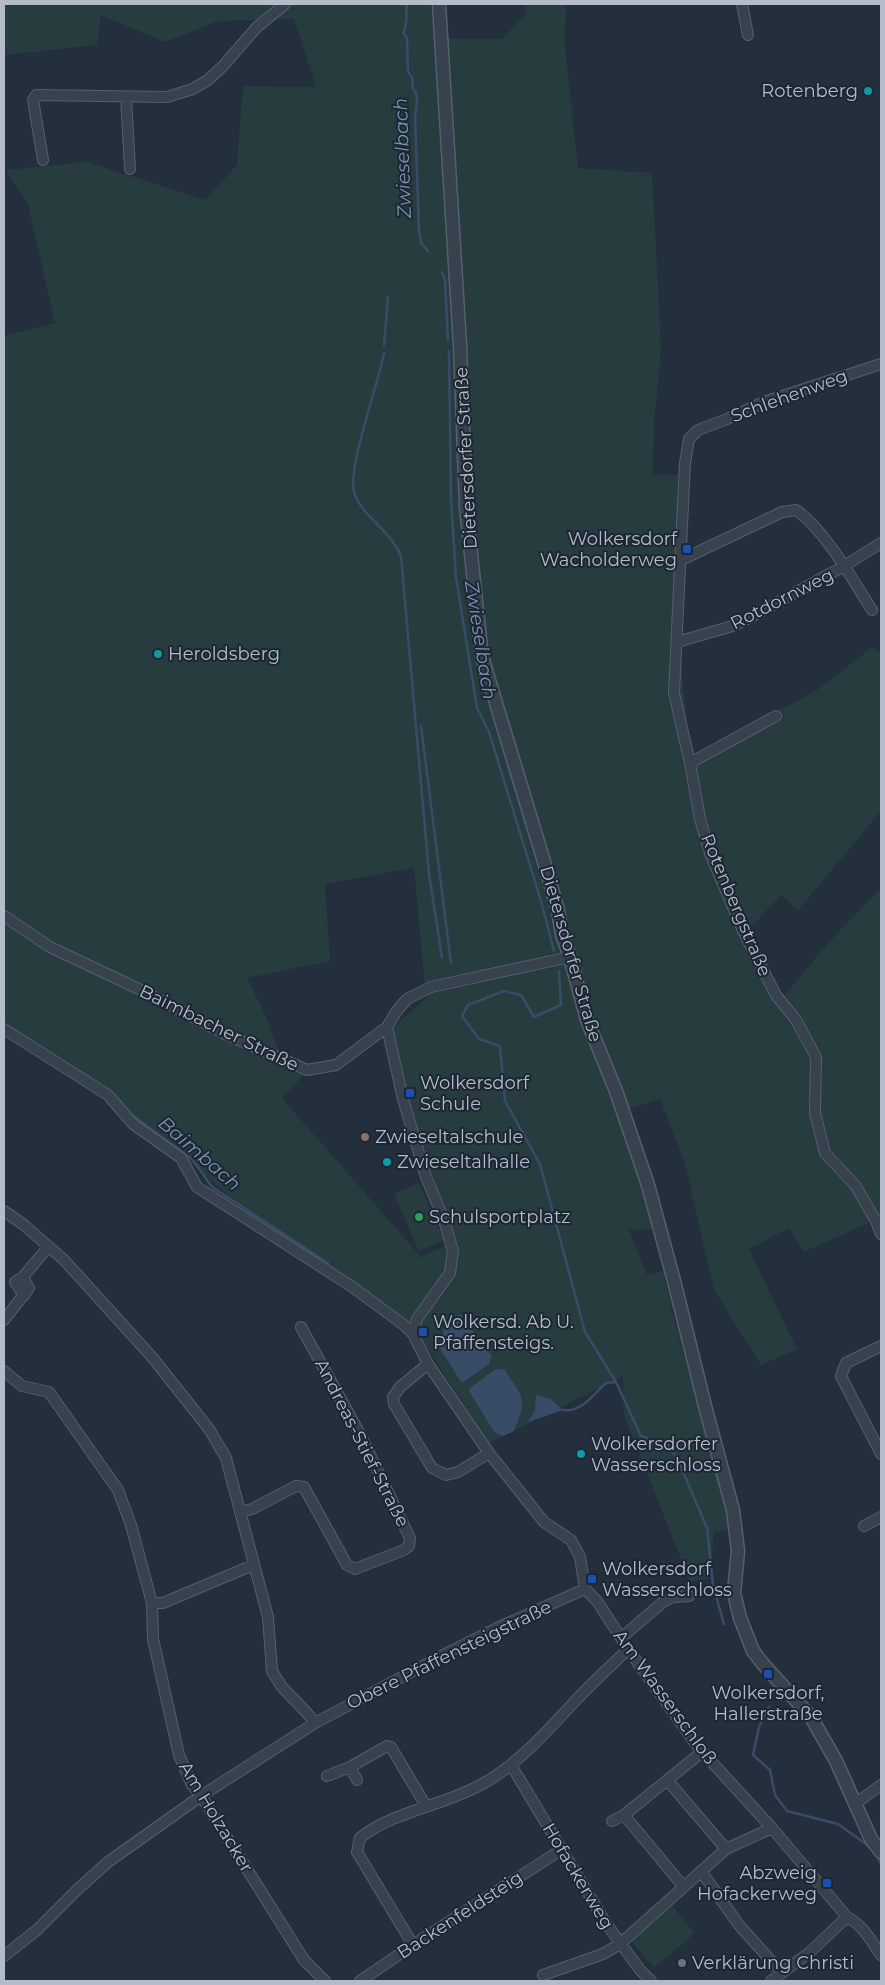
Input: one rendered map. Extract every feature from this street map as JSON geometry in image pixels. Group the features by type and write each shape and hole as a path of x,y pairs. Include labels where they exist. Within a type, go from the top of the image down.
{"street":[{"path":"43,160 33,100 36,95 167,97 193,89 218,71 257,27 285,4"},
{"name":"Dietersdorfer Straße","path":"439,4 460,346 466,507 482,657 558,910 562,934 587,1020 616,1091 648,1185 674,1281 706,1410 734,1510 738,1551 734,1593 740,1618 753,1651 811,1717 836,1761 871,1839 881,1852"},
{"path":"742,4 748,35"},
{"path":"126,97 130,169"},
{"name":"Schlehenweg","path":"698,430 726,420 764,402 881,364"},
{"name":"Rotenbergstraße","path":"698,430 689,439 685,463 674,692 700,818 711,856 744,933 776,995 796,1020 816,1056 814,1113 825,1153 854,1185 876,1221 881,1234"},
{"path":"681,560 782,512 796,510 808,518 844,566 872,610"},
{"name":"Rotdornweg","path":"677,642 736,625 844,566 881,543"},
{"path":"690,763 776,716"},
{"name":"Baimbacher Straße","path":"4,916 50,947 143,991 223,1033 307,1070 336,1065 386,1027 407,999 431,987 570,957"},
{"path":"386,1027 403,1099 426,1177 444,1220 453,1251 450,1273 416,1319 413,1334"},
{"path":"4,1029 108,1096 133,1124 182,1158 197,1187 351,1286 404,1325 413,1334 428,1364 489,1453 544,1522 572,1540 580,1557 585,1589"},
{"path":"4,1211 24,1225 64,1260 152,1357 209,1429 226,1458 268,1617 272,1671 282,1687 308,1713 314,1723"},
{"path":"4,1320 29,1288 23,1276 48,1246"},
{"name":"Andreas-Stief-Straße","path":"240,1512 296,1486 304,1487 347,1565 356,1569 404,1550 409,1546 410,1538 368,1452 301,1327"},
{"path":"881,1346 846,1363 841,1376 881,1454"},
{"path":"428,1364 400,1387 393,1397 394,1404 432,1468 446,1475 458,1472 489,1453"},
{"name":"Am Holzacker","path":"4,1371 22,1386 49,1392 118,1490 131,1525 152,1603 153,1639 179,1756 192,1785 201,1796 304,1960 325,1981"},
{"path":"864,1526 881,1517"},
{"path":"152,1603 163,1603 253,1565"},
{"name":"Am Wasserschloß","path":"585,1589 598,1601 628,1649 702,1752 772,1828 847,1917 865,1932 881,1955"},
{"name":"Obere Pfaffensteigstraße","path":"4,1956 37,1930 108,1862 201,1796 314,1723 464,1644 585,1589"},
{"path":"621,1638 663,1602 673,1597 689,1596"},
{"path":"413,1945 357,1852 360,1838 391,1821 483,1784 511,1765 559,1721 587,1688 628,1649"},
{"path":"327,1776 350,1767 387,1746 391,1747 426,1806"},
{"path":"612,1821 624,1815 702,1752"},
{"name":"Hofackerweg","path":"511,1765 620,1944 651,1981"},
{"path":"350,1767 358,1780"},
{"path":"668,1781 726,1849"},
{"path":"855,1804 881,1785"},
{"path":"624,1815 683,1886"},
{"path":"543,1975 603,1954 620,1944 726,1849 772,1828"},
{"name":"Backenfeldsteig","path":"360,1981 562,1850"},
{"path":"701,1871 739,1925 782,1973"},
{"path":"771,1981 810,1952 847,1917"}],"green space":[{"path":"4,4 431,4 435,39 502,39 525,15 526,4 566,4 565,46 578,168 652,173 661,349 654,424 653,475 679,475 679,645 691,760 820,688 872,647 881,653 881,811 798,910 781,895 743,936 779,1002 830,941 881,888 881,1217 804,1252 789,1228 749,1249 797,1349 761,1365 714,1290 685,1164 660,1099 625,1110 662,1229 629,1230 647,1275 663,1271 730,1529 714,1532 710,1578 690,1582 624,1415 623,1376 489,1443 415,1329 355,1282 265,1226 168,1144 75,1071 4,1029 4,336 55,323 28,205 6,170 87,162 205,200 237,165 243,86 316,87 294,19 218,21 165,42 101,15 97,45 4,55","holes":["414,868 426,998 385,1035 450,1244 421,1257 282,1098 304,1075 284,1067 267,1019 247,978 330,961 325,884"]},
{"name":"Schulsportplatz","path":"419,1183 444,1240 419,1251 394,1194"},
{"path":"672,1906 695,1933 654,1968 631,1940"}],"water":[{"path":"460,1314 492,1356 489,1364 462,1383 440,1349 444,1328"},
{"path":"504,1369 519,1392 522,1404 514,1431 503,1436 494,1432 469,1391 470,1388 494,1370"},
{"path":"536,1395 551,1399 563,1410 528,1422 535,1410"}],"waterway":[{"name":"Zwieselbach","path":"407,4 403,33 407,38 408,72 412,77 413,89 417,98 415,117 419,231 421,243 428,251"},
{"name":"Zwieselbach","path":"442,273 445,280 448,340"},
{"path":"384,345 388,297"},
{"name":"Zwieselbach","path":"449,351 451,499 456,577 477,708 489,732 541,901 554,951"},
{"path":"384,353 358,448 353,484 359,503 391,539 401,556 429,874 442,958"},
{"path":"421,726 451,963"},
{"name":"Zwieselbach","path":"559,971 561,1005 534,1017 521,995 504,991 468,1005 462,1016 479,1039 500,1046 505,1101 540,1164 585,1332 616,1382 641,1436 668,1445 678,1460 707,1528 713,1585 724,1624"},
{"name":"Baimbach","path":"128,1112 193,1160 212,1187 328,1263"},
{"name":"Baimbach","path":"563,1410 576,1409 606,1383 616,1382"},
{"name":"Zwieselbach","path":"769,1707 759,1727 753,1755 770,1770 775,1795 787,1811 838,1824 870,1847"},
{"name":"Zwieselbach","path":"877,1855 881,1864"}],"place":[{"name":"Rotenberg","path":"868,91"},
{"name":"Wolkersdorf Wacholderweg","path":"687,549"},
{"name":"Heroldsberg","path":"158,654"},
{"name":"Wolkersdorf Schule","path":"410,1093"},
{"name":"Zwieseltalschule","path":"365,1137"},
{"name":"Zwieseltalhalle","path":"387,1162"},
{"name":"Schulsportplatz","path":"419,1217"},
{"name":"Wolkersd. Ab U. Pfaffensteigs.","path":"423,1332"},
{"name":"Wolkersdorfer Wasserschloss","path":"581,1454"},
{"name":"Wolkersdorf Wasserschloss","path":"592,1579"},
{"name":"Wolkersdorf, Hallerstraße","path":"768,1674"},
{"name":"Abzweig Hofackerweg","path":"827,1883"},
{"name":"Verklärung Christi","path":"682,1963"}]}
